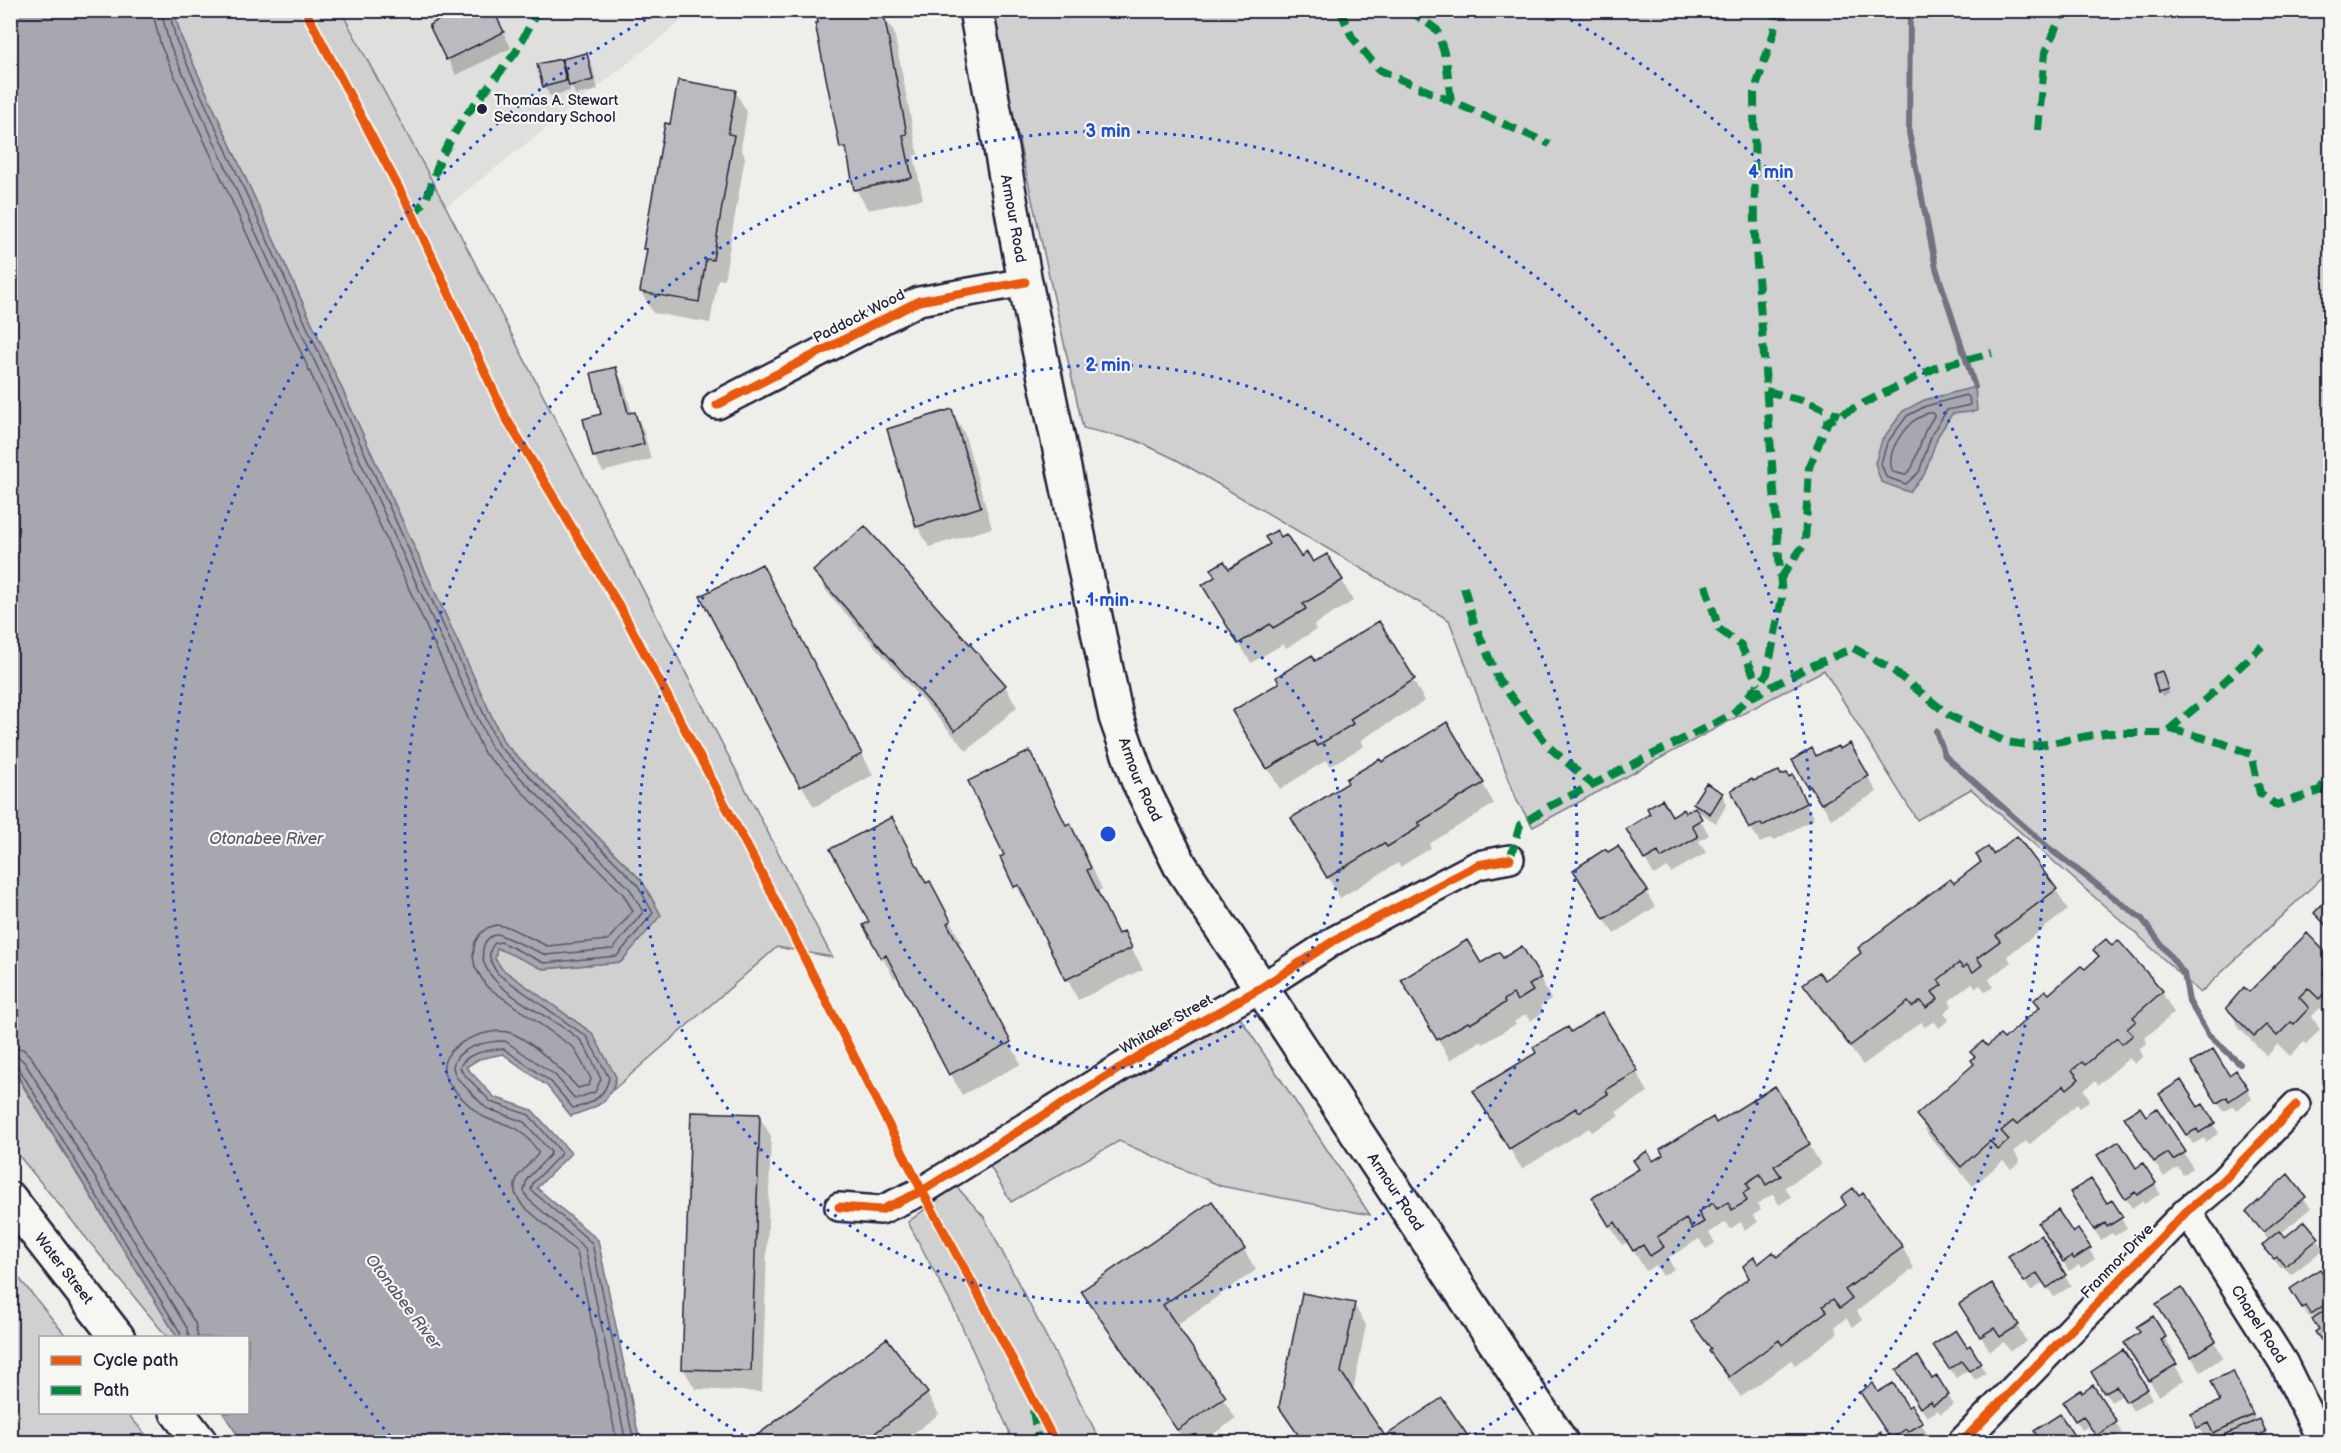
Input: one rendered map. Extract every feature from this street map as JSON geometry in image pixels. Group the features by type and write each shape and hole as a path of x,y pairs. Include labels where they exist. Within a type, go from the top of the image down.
{"main road":[{"name":"Armour Road","path":"976,10 1025,282 1116,717 1138,780 1180,864 1561,1443"},
{"name":"Water Street","path":"10,1199 116,1336"},
{"path":"178,1414 200,1443"}],"street":[{"name":"Paddock Wood","path":"717,405 920,301 1025,282"},
{"name":"Whitaker Street","path":"839,1208 881,1210 922,1191 1136,1058 1261,988 1335,940 1478,865 1510,859"},
{"name":"Franmor Drive","path":"1976,1437 2187,1211 2222,1182 2296,1104"},
{"name":"Chapel Road","path":"2187,1211 2283,1362 2322,1443"}],"shaded area":[{"path":"174,11 341,11 446,207 832,957 777,947 613,1090 616,1077 592,1033 502,969 495,959 497,947 543,969 621,962 660,915 642,881 504,743 181,37"},
{"name":"Thomas A. Stewart Secondary School","path":"341,11 694,11 446,207"},
{"path":"990,11 2330,11 2330,870 2200,993 2140,937 1971,789 1917,820 1824,670 1533,827 1517,801 1449,620 1177,460 1135,440 1083,428"},
{"path":"1239,1016 1370,1215 1221,1186 1119,1141 1011,1202 988,1163"},
{"path":"10,1065 176,1336 166,1336 11,1146"},
{"path":"956,1186 984,1217 1101,1442 1010,1442 1009,1431 955,1311 908,1222"},
{"path":"10,1267 66,1336 39,1336 39,1414 128,1414 152,1442 11,1442"}],"water":[{"name":"Otonabee River","path":"11,10 174,11 181,37 504,743 642,881 661,915 621,962 543,969 497,948 495,959 502,969 592,1033 616,1077 609,1094 600,1104 571,1116 547,1086 503,1054 479,1059 466,1067 494,1097 532,1110 571,1153 537,1188 598,1240 640,1442 242,1442 224,1414 249,1414 249,1336 176,1336 11,1065"},
{"path":"1975,387 1977,411 1952,414 1938,436 1924,475 1909,492 1881,482 1875,463 1882,440 1903,411 1924,400"}],"building":[{"path":"458,10 493,10 504,32 446,60 429,25"},
{"path":"816,10 883,10 907,134 903,135 912,178 854,190 846,147 840,148 815,23 818,23"},
{"path":"587,53 593,80 569,86 562,59"},
{"path":"561,59 566,81 543,87 537,64"},
{"path":"678,80 736,90 728,134 734,135 713,260 706,259 699,302 640,292 647,249 643,249 665,123 670,124"},
{"path":"616,367 628,413 635,412 644,444 593,457 583,419 601,414 591,373"},
{"path":"952,409 981,507 916,527 887,429"},
{"path":"865,526 1006,685 955,731 813,571"},
{"path":"1277,530 1281,537 1286,534 1301,557 1307,552 1313,562 1327,554 1343,580 1303,604 1306,609 1273,628 1270,624 1238,644 1202,585 1215,577 1211,569 1224,561 1229,569 1270,544 1265,537"},
{"path":"762,564 862,754 800,787 700,596"},
{"path":"1379,621 1415,679 1350,719 1353,724 1317,746 1314,741 1267,769 1232,711 1279,683 1276,677 1312,655 1315,661"},
{"path":"2162,671 2168,689 2158,692 2153,674"},
{"path":"1447,722 1484,783 1418,823 1421,826 1387,847 1384,843 1327,878 1291,818 1348,783 1346,779 1380,759 1382,762"},
{"path":"1850,743 1869,776 1821,804 1810,786 1808,788 1792,760 1812,748 1816,756 1838,746 1840,749"},
{"path":"1030,751 1066,825 1070,823 1091,868 1087,870 1118,934 1124,931 1132,948 1065,980 1019,885 1014,887 1000,857 1004,855 968,781"},
{"path":"1779,771 1781,775 1787,773 1789,777 1793,775 1806,803 1762,826 1761,823 1749,829 1731,790 1752,779 1753,781"},
{"path":"1706,783 1723,793 1710,814 1693,803"},
{"path":"1662,799 1672,816 1683,809 1685,813 1695,807 1702,819 1692,825 1698,837 1661,858 1658,852 1644,860 1626,829 1650,814 1647,808"},
{"path":"892,817 926,883 930,881 951,921 947,923 1011,1042 949,1075 886,955 881,958 863,925 869,922 830,849"},
{"path":"2017,836 2057,889 1996,935 2000,941 1977,958 1982,965 1973,972 1967,965 1963,968 1959,963 1938,980 1942,985 1932,992 1938,999 1926,1008 1921,1001 1912,1007 1908,1002 1850,1046 1803,984 1819,972 1825,980 1861,953 1858,948 1950,879 1954,883 1981,862 1976,855 1988,847 1993,854"},
{"path":"1618,846 1648,891 1604,919 1573,870 1605,849 1608,852"},
{"path":"2330,896 2330,929 2314,913"},
{"path":"2307,933 2330,957 2330,965 2323,973 2330,980 2330,987 2319,999 2308,988 2299,997 2309,1008 2294,1024 2291,1022 2277,1036 2266,1025 2254,1036 2226,1008 2244,987 2249,992"},
{"path":"2106,939 2112,946 2118,940 2163,991 2133,1017 2136,1021 2127,1029 2133,1035 2122,1044 2117,1038 2085,1065 2082,1062 2072,1070 2079,1079 2067,1089 2064,1085 2017,1125 2013,1121 2001,1131 2009,1140 1998,1150 1990,1141 1961,1167 1916,1115 1974,1064 1971,1060 1975,1057 1970,1052 1983,1041 1987,1046 2000,1035 2004,1039 2040,1007 2034,1000 2045,990 2049,994 2081,966 2085,969 2099,956 2093,950"},
{"path":"1467,940 1481,963 1499,952 1503,958 1522,946 1541,978 1529,985 1533,991 1517,1001 1513,994 1504,1000 1505,1003 1437,1040 1401,980"},
{"path":"1602,1012 1638,1071 1606,1090 1608,1094 1579,1112 1576,1108 1509,1149 1473,1091 1536,1053 1533,1047 1568,1027 1571,1032"},
{"path":"2213,1049 2229,1075 2236,1070 2248,1088 2229,1101 2227,1097 2217,1103 2191,1063"},
{"path":"2181,1080 2198,1107 2203,1104 2215,1123 2199,1133 2197,1129 2186,1135 2159,1094"},
{"path":"1775,1086 1810,1144 1774,1166 1781,1176 1766,1185 1760,1174 1746,1183 1750,1189 1743,1193 1747,1201 1732,1210 1728,1202 1717,1209 1713,1203 1698,1212 1704,1222 1692,1229 1686,1219 1657,1237 1664,1247 1650,1256 1643,1245 1633,1251 1615,1222 1609,1226 1592,1198 1639,1169 1633,1160 1647,1151 1653,1161 1663,1155 1660,1149 1713,1117 1716,1123"},
{"path":"2140,1107 2146,1116 2157,1108 2186,1152 2173,1160 2168,1153 2154,1162 2124,1117"},
{"path":"691,1112 760,1114 751,1371 682,1369"},
{"path":"2119,1141 2136,1168 2143,1163 2156,1183 2137,1195 2135,1192 2125,1199 2097,1155"},
{"path":"2288,1174 2306,1197 2263,1232 2246,1212"},
{"path":"2091,1179 2107,1203 2112,1200 2123,1217 2107,1227 2105,1223 2094,1230 2070,1192"},
{"path":"1853,1188 1859,1196 1863,1193 1903,1247 1845,1290 1852,1299 1840,1308 1833,1299 1823,1306 1827,1311 1782,1345 1779,1340 1729,1377 1691,1322 1749,1278 1743,1266 1754,1257 1758,1264 1773,1252 1777,1257 1846,1205 1841,1197"},
{"path":"1212,1201 1245,1249 1163,1305 1226,1397 1177,1430 1081,1291"},
{"path":"2058,1210 2073,1233 2078,1229 2091,1248 2074,1259 2072,1256 2063,1262 2038,1223"},
{"path":"2305,1221 2319,1238 2285,1266 2277,1257 2274,1259 2262,1245 2279,1231 2285,1237"},
{"path":"2041,1235 2066,1275 2047,1288 2037,1273 2024,1282 2008,1256"},
{"path":"2320,1269 2325,1276 2330,1273 2330,1301 2311,1314 2305,1306 2302,1308 2290,1289"},
{"path":"1992,1283 2019,1325 2000,1337 1994,1328 1980,1337 1959,1304"},
{"path":"2182,1288 2216,1341 2191,1357 2156,1304"},
{"path":"1302,1293 1355,1303 1341,1372 1385,1436 1442,1398 1472,1442 1303,1442 1279,1407"},
{"path":"2330,1307 2330,1347 2328,1349 2315,1332 2319,1329 2312,1319"},
{"path":"2153,1316 2166,1337 2161,1340 2177,1364 2149,1381 2124,1343 2140,1332 2136,1327"},
{"path":"1956,1330 1967,1347 1970,1345 1981,1363 1969,1371 1961,1361 1949,1369 1933,1345"},
{"path":"887,1338 928,1393 863,1442 748,1442"},
{"path":"2123,1350 2148,1389 2126,1402 2116,1386 2104,1393 2091,1372"},
{"path":"1918,1356 1932,1379 1937,1376 1949,1395 1933,1405 1931,1401 1920,1408 1896,1370"},
{"path":"2233,1371 2253,1415 2213,1433 2208,1423 2197,1428 2191,1414 2220,1401 2211,1381"},
{"path":"1873,1383 1878,1392 1893,1383 1908,1407 1911,1405 1923,1423 1908,1432 1906,1429 1891,1439 1860,1392"},
{"path":"2093,1385 2117,1422 2096,1436 2083,1416 2075,1421 2063,1402"},
{"path":"2060,1414 2078,1442 2041,1442 2034,1431"},
{"path":"2260,1419 2266,1432 2260,1435 2263,1442 2217,1442 2215,1439"},
{"path":"1880,1432 1886,1442 1864,1442"},
{"path":"1655,1433 1668,1442 1648,1442"}],"waterway":[{"path":"1910,10 1909,133 1936,268 1975,387"},
{"path":"1936,731 1945,756 2050,849 2142,919 2184,974 2189,1001 2208,1034 2240,1064"}],"marked path":[{"path":"520,10 522,13 571,10"},
{"path":"1340,10 1352,37 1379,70 1550,144"},
{"path":"1409,10 1437,30 1446,59 1451,102"},
{"path":"1510,859 1520,825 1550,806 1733,714 1767,674 1782,598 1755,237 1754,93 1774,32 1776,10"},
{"path":"2038,130 2045,52 2064,10"},
{"path":"413,215 426,200 441,157 463,119 516,52 537,12"},
{"path":"1781,578 1805,543 1809,467 1828,421 1937,367 1992,353"},
{"path":"1766,391 1802,400 1839,415"},
{"path":"1705,585 1719,629 1741,645 1758,685"},
{"path":"1464,587 1473,620 1498,679 1549,747 1592,784"},
{"path":"1750,698 1805,669 1853,648 1890,668 1950,716 2006,742 2034,746 2105,733 2165,733 2208,697 2262,646"},
{"path":"2170,729 2222,743 2251,754 2260,793 2276,805 2320,791 2330,770"},
{"path":"1033,1410 1038,1442"}],"cycle path":[{"path":"305,10 413,215 506,418 621,609 764,878 922,1191 1055,1442"},
{"path":"717,405 919,301 1025,282"},
{"path":"839,1207 881,1210 922,1191 1136,1058 1261,988 1335,940 1478,865 1510,859"},
{"path":"1962,1442 2187,1211 2222,1182 2296,1105"}],"place":[{"name":"Thomas A. Stewart Secondary School","path":"482,109"}]}
